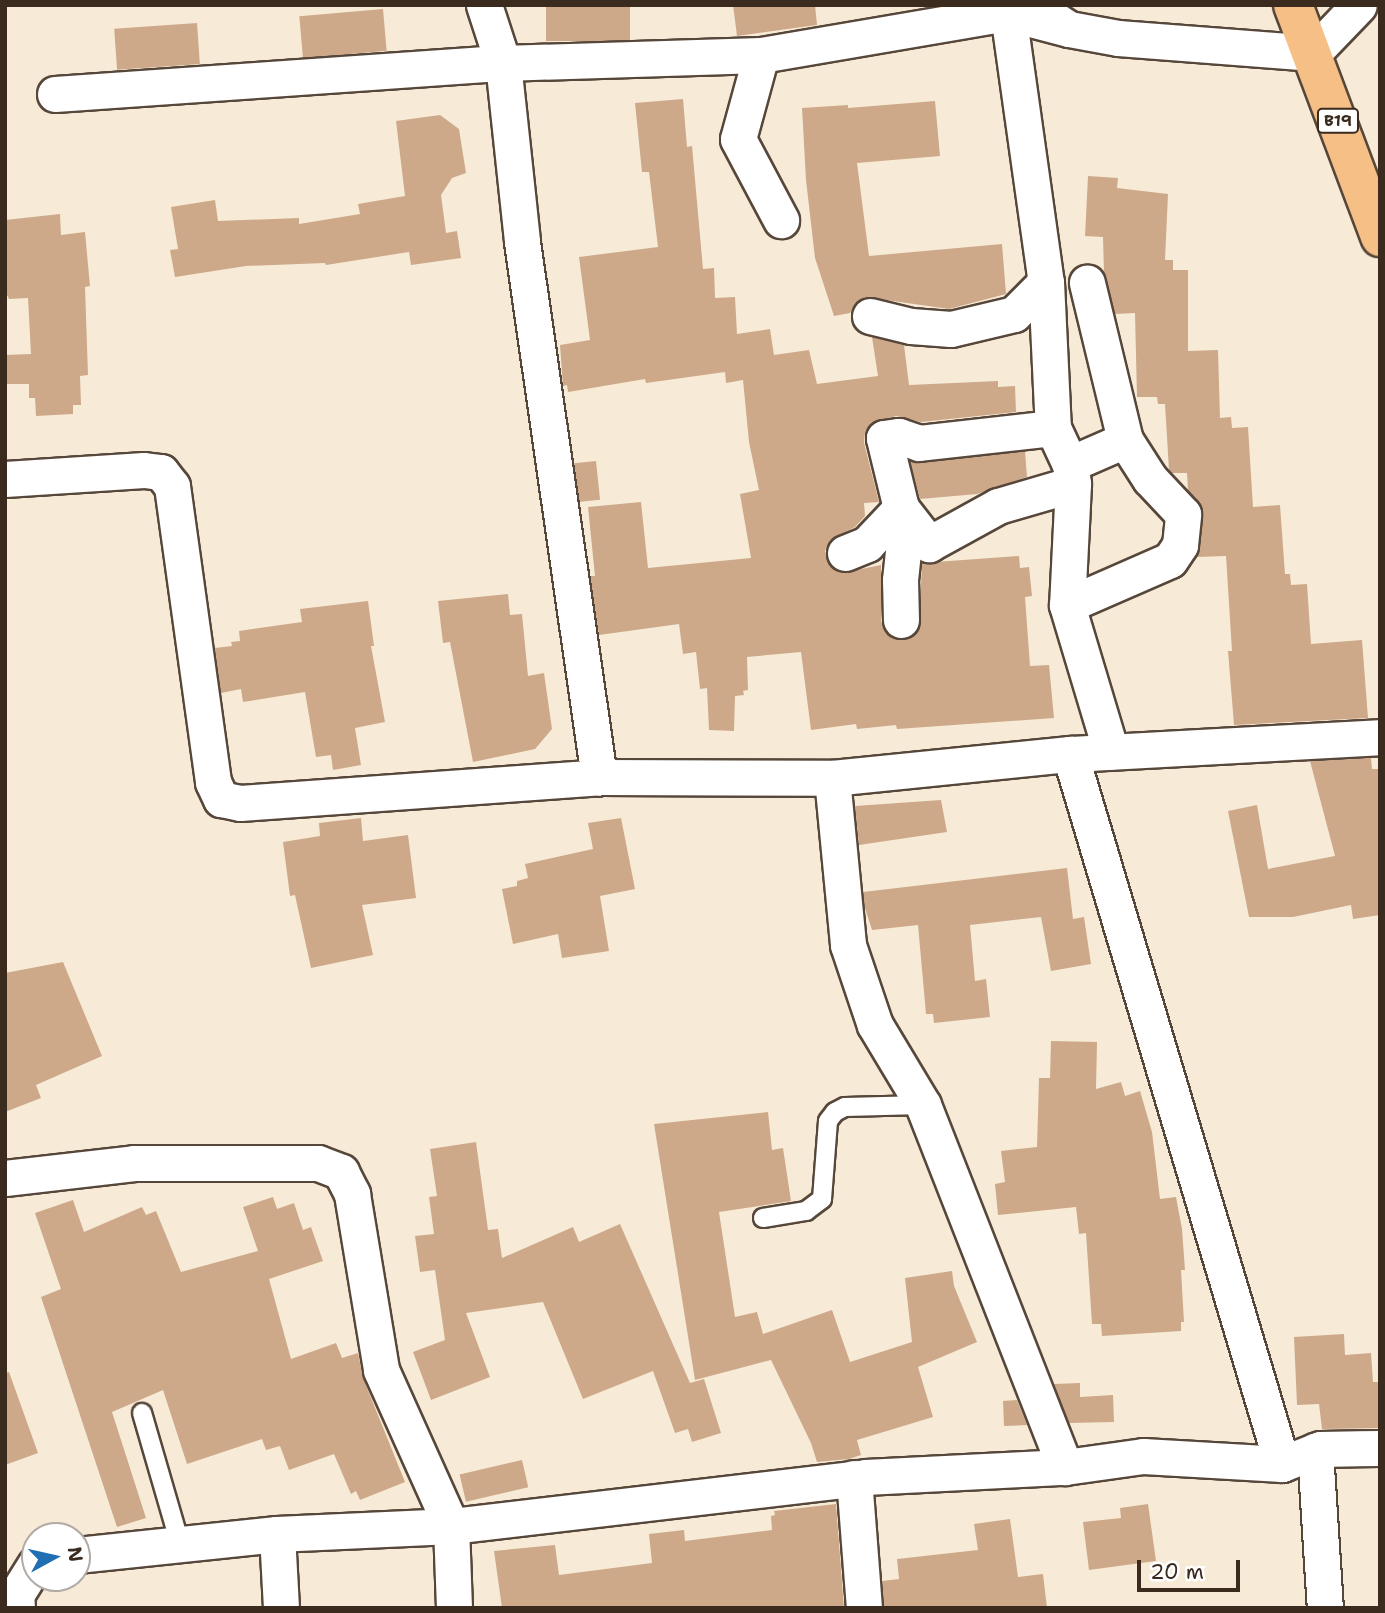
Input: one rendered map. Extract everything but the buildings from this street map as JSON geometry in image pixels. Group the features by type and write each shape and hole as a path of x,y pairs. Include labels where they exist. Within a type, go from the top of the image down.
{"highway":[{"name":"B19","path":"1293,5 1376,217"}],"street":[{"path":"484,5 503,63 522,242 599,777"},
{"path":"55,94 503,63 761,55 1022,9 1069,29 1118,38 1313,53 1359,5"},
{"path":"1022,9 1046,282 1053,428 1072,474 1067,605 1111,751"},
{"path":"761,55 738,139 781,220"},
{"path":"870,316 911,326 951,329 1014,314 1046,282"},
{"path":"1067,605 1170,561 1180,545 1183,514 1150,479 1125,440 1087,283"},
{"path":"901,620 900,580 904,542 901,508 884,438 898,436 919,443 1053,428"},
{"path":"901,508 929,544 998,506 1072,474 1125,440"},
{"path":"5,479 144,470 161,472 172,486 213,782 221,799 240,803 599,777 832,778 1070,754 1380,737"},
{"path":"845,553 867,544 901,508"},
{"path":"1070,754 1282,1464"},
{"path":"832,778 848,945 875,1024 923,1105 1065,1466"},
{"path":"5,1178 134,1163 318,1163 341,1172 352,1194 381,1370 452,1526 454,1608"},
{"path":"91,1554 277,1534 452,1526 854,1478 1065,1466 1143,1456 1282,1464 1315,1451 1380,1448"},
{"path":"1315,1451 1325,1608"},
{"path":"854,1478 864,1608"},
{"path":"277,1534 281,1608"},
{"path":"17,1608 16,1595 21,1587"}],"lane":[{"path":"763,1219 806,1211 822,1199 828,1121 835,1111 845,1107 923,1105"},
{"path":"142,1413 180,1544"}]}
